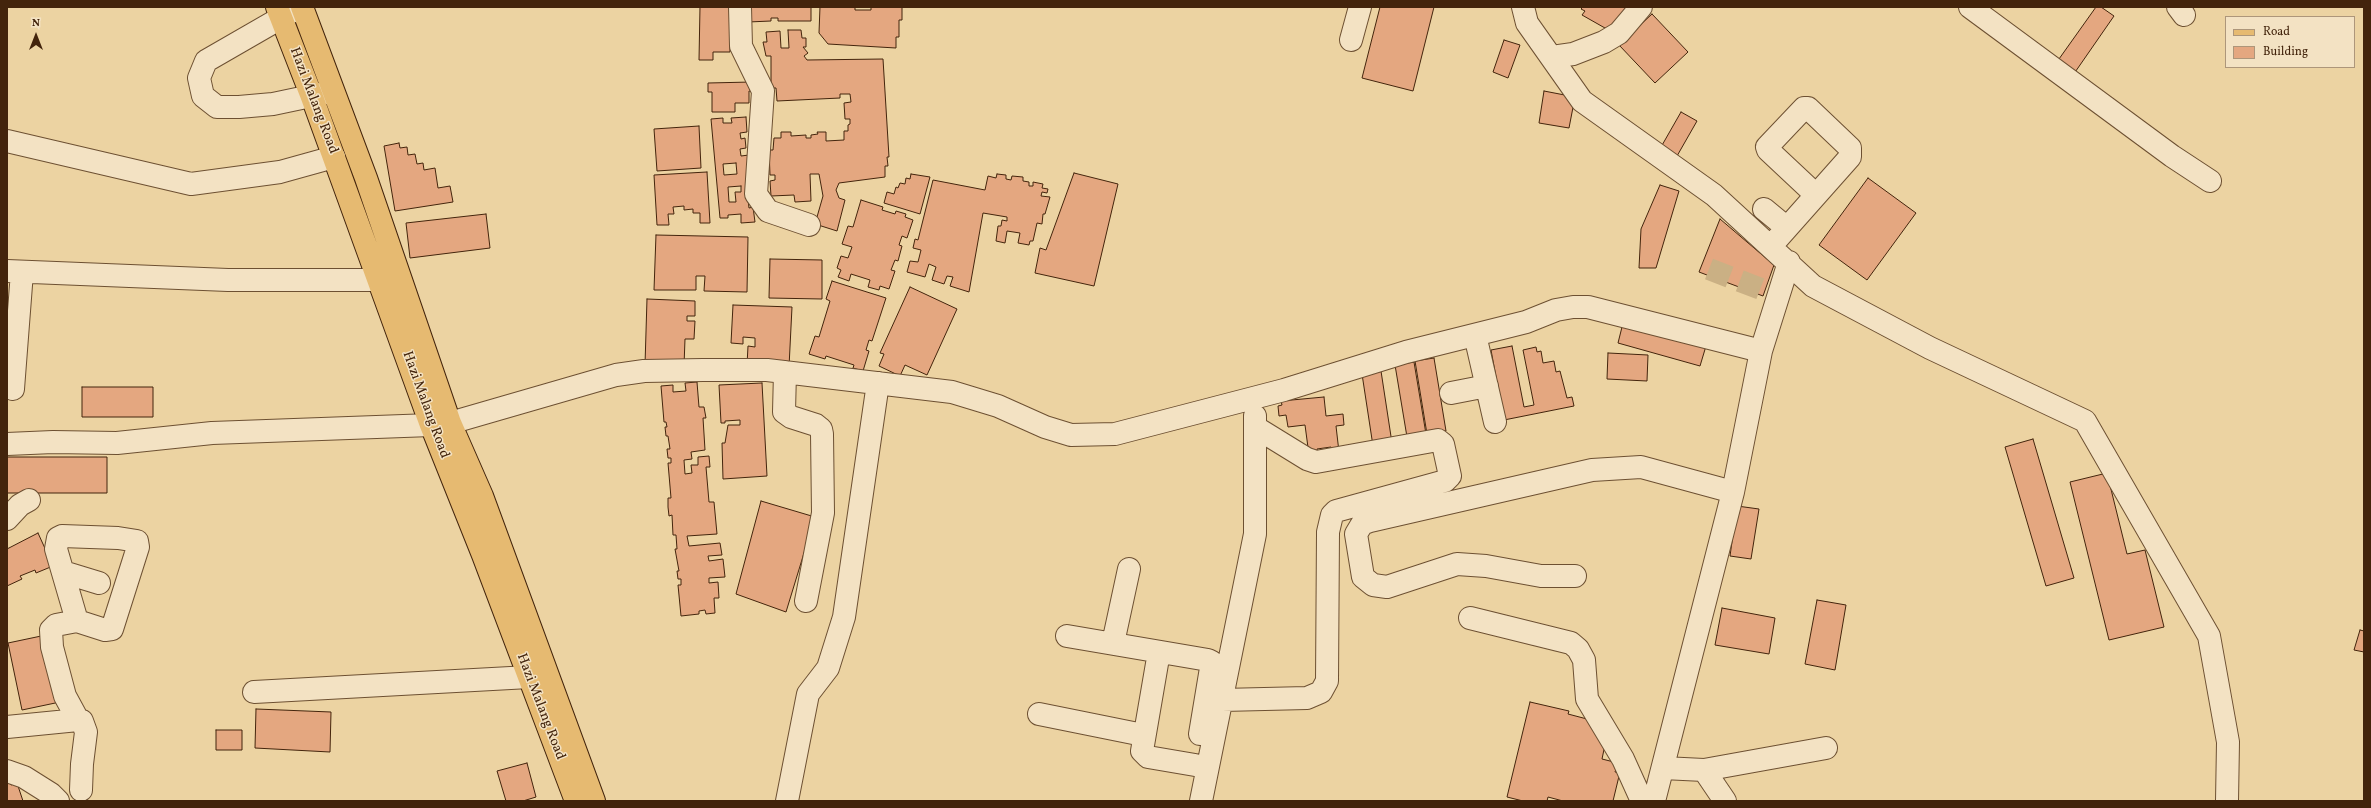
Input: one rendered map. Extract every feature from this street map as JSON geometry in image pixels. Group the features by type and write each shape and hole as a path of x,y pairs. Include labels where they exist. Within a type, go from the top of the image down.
{"main road":[{"name":"Hazi Malang Road","path":"301,7 400,277 441,424 483,555 576,801"},
{"name":"Hazi Malang Road","path":"279,12 312,97 379,280 441,424 482,496 594,801"}],"street":[{"path":"301,7 279,12 206,61 199,78 203,96 217,107 273,104 312,97 333,91"},
{"path":"740,7 741,46 763,91 756,194 768,211 809,225"},
{"path":"1351,40 1360,7"},
{"path":"1523,7 1527,23 1582,100 1714,195 1789,262 1813,286 1930,348 2085,421 2209,636 2228,742 2227,801"},
{"path":"1552,57 1573,54 1604,42 1619,33 1641,7"},
{"path":"1970,7 2172,156 2210,180"},
{"path":"7,141 191,184 280,172 334,157"},
{"path":"1771,246 1816,195"},
{"path":"1764,209 1787,228"},
{"path":"1654,801 1733,492 1772,294 1789,262"},
{"path":"13,389 15,272 228,280 379,280 400,277"},
{"path":"7,444 53,442 117,443 212,433 441,424 616,375 644,371 767,370 952,392 998,406 1045,427 1071,435 1115,434 1255,397 1406,352 1526,322 1556,310 1588,307 1761,351"},
{"path":"1475,335 1495,422"},
{"path":"785,372 784,412 791,417 816,425 821,429 822,434 824,513 806,600"},
{"path":"787,801 808,694 828,668 844,617 878,383"},
{"path":"1451,393 1487,386"},
{"path":"1200,801 1255,534 1255,397"},
{"path":"1222,700 1307,698 1321,692 1327,681 1328,532 1332,515 1336,511 1445,481 1450,476 1443,444 1438,440 1316,462 1307,459 1255,427"},
{"path":"1575,576 1541,576 1474,564 1457,564 1387,587 1373,585 1363,577 1356,543 1356,534 1362,524 1370,521 1592,470 1641,468 1733,492"},
{"path":"7,520 20,505 29,500"},
{"path":"77,620 56,546 58,538 62,536 118,538 137,541 138,544 112,629 105,630 77,620 56,625 51,630 51,637 65,696 78,720 82,721 86,732 82,764 81,790"},
{"path":"1113,643 1129,569"},
{"path":"63,572 100,583"},
{"path":"1470,618 1571,643 1578,649 1584,660 1587,699 1623,759 1642,801"},
{"path":"1067,636 1208,660 1213,666 1187,801"},
{"path":"1159,652 1141,746 1145,755 1195,765"},
{"path":"254,692 529,677"},
{"path":"1039,714 1143,735"},
{"path":"7,727 78,720"},
{"path":"1663,768 1704,770 1826,748"},
{"path":"1704,770 1725,801"},
{"path":"16,774 37,801"},
{"path":"16,774 51,794 58,801"}],"building":[{"path":"700,7 730,7 730,52 713,52 713,60 699,60"},
{"path":"747,7 811,7 811,21 778,21 778,18 771,18 771,21 748,22"},
{"path":"820,7 855,7 855,10 871,10 871,7 902,7 902,20 899,20 899,37 896,37 896,48 828,44 819,33"},
{"path":"1380,7 1434,7 1413,91 1362,78"},
{"path":"1583,7 1630,7 1612,32 1582,15 1585,11 1581,9"},
{"path":"2096,7 2101,7 2114,16 2071,78 2054,66"},
{"path":"1652,14 1688,52 1655,83 1619,45"},
{"path":"788,30 801,30 802,38 806,38 806,47 803,47 808,53 804,56 807,60 883,59 889,157 887,157 888,166 885,166 885,177 839,183 836,190 839,198 845,200 837,231 815,224 823,196 819,174 810,174 811,201 795,202 794,195 771,196 770,181 775,180 775,175 770,175 769,150 773,150 774,138 781,138 781,132 791,132 791,136 806,135 806,138 811,138 811,135 818,134 817,132 826,132 826,141 844,140 844,131 848,131 848,125 850,124 850,119 845,119 844,103 851,102 850,94 840,94 840,98 777,101 776,88 771,88 771,56 766,56 763,42 767,42 766,32 780,31 781,48 789,48"},
{"path":"1504,40 1520,45 1508,78 1493,72"},
{"path":"752,82 752,91 749,91 749,103 735,103 735,112 712,112 712,92 708,92 708,83"},
{"path":"1544,91 1575,97 1569,128 1539,123"},
{"path":"1681,112 1697,121 1677,156 1661,147"},
{"path":"746,117 747,132 740,133 741,139 745,138 746,148 740,149 741,156 749,155 751,181 746,181 749,208 753,207 755,222 741,223 741,214 728,215 728,218 720,218 711,119 723,118 723,123 732,123 731,118","holes":["736,163 737,174 724,175 723,164","741,186 741,192 735,192 736,202 729,202 728,187"]},
{"path":"699,126 701,168 657,171 654,129"},
{"path":"399,143 400,148 407,147 408,155 415,154 417,164 423,163 424,170 435,168 438,188 450,186 453,202 395,211 384,146"},
{"path":"707,172 710,223 700,223 700,213 693,213 693,209 684,210 684,206 673,207 674,214 668,214 669,225 657,225 654,175"},
{"path":"1074,173 1118,184 1094,286 1035,273 1040,248 1046,250"},
{"path":"911,174 930,177 920,214 884,203 887,192 894,194 896,187 898,188 900,183 905,184 906,178 910,179"},
{"path":"997,174 1006,175 1006,179 1011,180 1012,176 1023,177 1023,181 1029,182 1029,186 1033,186 1033,182 1043,184 1042,188 1048,189 1047,193 1042,192 1041,196 1050,197 1045,214 1043,214 1042,224 1037,223 1033,241 1030,241 1029,245 1018,243 1020,233 1007,231 1005,243 996,241 998,226 1001,226 1002,220 1007,221 1007,217 983,213 969,292 950,286 953,277 947,276 944,284 932,280 936,267 929,264 925,277 907,272 910,261 918,262 921,250 913,248 915,239 918,240 933,180 985,190 988,176 996,178"},
{"path":"1868,178 1916,213 1867,280 1819,245"},
{"path":"1660,185 1679,191 1656,268 1639,268 1641,229"},
{"path":"861,200 883,207 882,210 895,214 896,211 906,214 905,217 913,220 907,238 902,236 899,245 902,246 898,261 895,260 891,270 895,271 889,289 880,286 879,290 868,287 870,280 851,274 849,281 838,277 841,270 837,268 841,256 848,258 852,247 842,244 848,226 853,227"},
{"path":"486,214 490,248 410,258 406,223"},
{"path":"1720,219 1774,265 1763,296 1699,272"},
{"path":"656,235 748,237 747,292 704,291 705,276 696,276 696,290 654,290"},
{"path":"770,259 822,260 822,299 769,298"},
{"path":"832,281 886,298 872,341 869,340 866,350 869,351 863,371 853,368 854,365 826,356 825,359 809,354 815,336 819,337 830,301 826,299"},
{"path":"910,287 957,309 927,375 905,365 900,376 879,366 884,354 880,353"},
{"path":"647,299 695,301 695,316 687,316 687,321 695,321 694,339 685,339 684,366 645,365"},
{"path":"733,305 792,307 789,367 747,365 748,346 755,347 755,338 743,337 743,344 731,343"},
{"path":"1623,323 1706,346 1700,366 1618,343"},
{"path":"1512,346 1524,407 1534,405 1523,350 1536,347 1537,352 1541,351 1543,363 1554,361 1556,372 1560,371 1567,398 1572,397 1574,406 1504,420 1491,350"},
{"path":"1608,353 1648,355 1647,381 1607,379"},
{"path":"1434,358 1446,431 1427,434 1415,361"},
{"path":"1414,362 1426,434 1407,437 1395,365"},
{"path":"1381,371 1392,443 1373,446 1362,374"},
{"path":"697,382 699,407 704,407 706,418 703,418 705,450 691,452 692,459 684,460 685,474 692,473 691,465 698,465 698,457 709,456 710,467 706,467 709,502 714,502 717,534 687,536 689,546 720,543 722,555 708,556 709,561 723,559 725,577 709,578 709,583 718,582 719,598 714,598 715,613 706,614 705,610 699,611 699,614 681,616 678,585 681,585 681,579 678,579 677,571 679,571 675,549 677,549 676,535 673,535 672,515 669,516 668,507 668,498 671,498 668,463 671,463 671,458 668,458 667,449 670,449 668,436 666,436 666,422 664,422 661,386 673,385 673,392 686,391 685,383"},
{"path":"762,383 767,476 723,479 722,443 725,443 728,425 740,425 740,420 725,421 725,423 721,423 719,385"},
{"path":"82,387 153,387 153,417 82,417"},
{"path":"1324,397 1326,416 1343,414 1344,425 1336,426 1339,452 1332,452 1331,447 1317,449 1318,454 1309,455 1305,425 1288,427 1286,415 1279,416 1278,406 1282,405 1281,401"},
{"path":"2033,439 2074,578 2046,586 2005,447"},
{"path":"7,457 107,457 107,493 7,493"},
{"path":"2107,473 2127,554 2145,550 2164,627 2109,640 2070,482"},
{"path":"761,501 815,517 786,612 736,594"},
{"path":"1737,506 1759,509 1751,559 1730,556"},
{"path":"38,533 53,566 36,573 35,570 20,576 22,579 7,586 7,549"},
{"path":"1817,600 1846,605 1835,670 1805,664"},
{"path":"1722,608 1775,618 1769,654 1715,645"},
{"path":"2360,630 2364,631 2364,652 2354,650"},
{"path":"46,635 60,702 22,710 8,643"},
{"path":"1530,702 1569,711 1568,714 1587,719 1587,721 1595,723 1606,740 1602,759 1618,763 1615,772 1620,772 1613,801 1563,801 1548,797 1547,801 1523,801 1507,797"},
{"path":"256,709 331,712 330,752 255,748"},
{"path":"216,730 242,730 242,750 216,750"},
{"path":"527,763 536,797 523,801 506,801 497,771"},
{"path":"7,778 11,785 17,783 23,801 7,801"}],"tunnel":[{"path":"1709,269 1766,291"}]}
